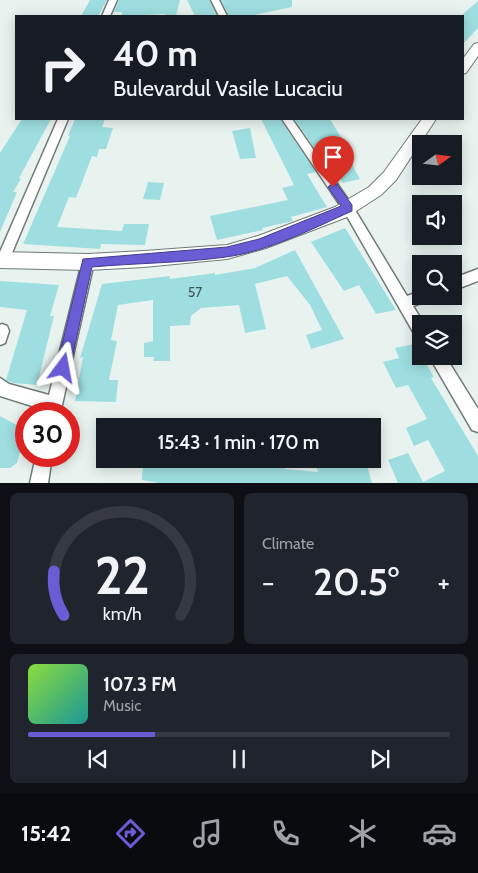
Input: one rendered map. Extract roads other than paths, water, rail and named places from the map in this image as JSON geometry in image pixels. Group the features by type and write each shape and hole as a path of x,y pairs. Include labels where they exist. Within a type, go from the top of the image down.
{"main road":[{"path":"464,67 478,48"},
{"path":"1,260 88,262 227,252 287,234 348,208 375,191 390,176 428,120"}],"street":[{"path":"106,15 113,0"},
{"path":"215,0 222,15"},
{"path":"1,260 63,120"},
{"path":"288,120 348,208 412,318"},
{"path":"55,402 88,262"},
{"path":"462,281 478,275"},
{"path":"403,303 412,300"},
{"path":"442,365 478,424"},
{"path":"0,386 5,390 35,402"},
{"path":"39,483 42,467"}]}
